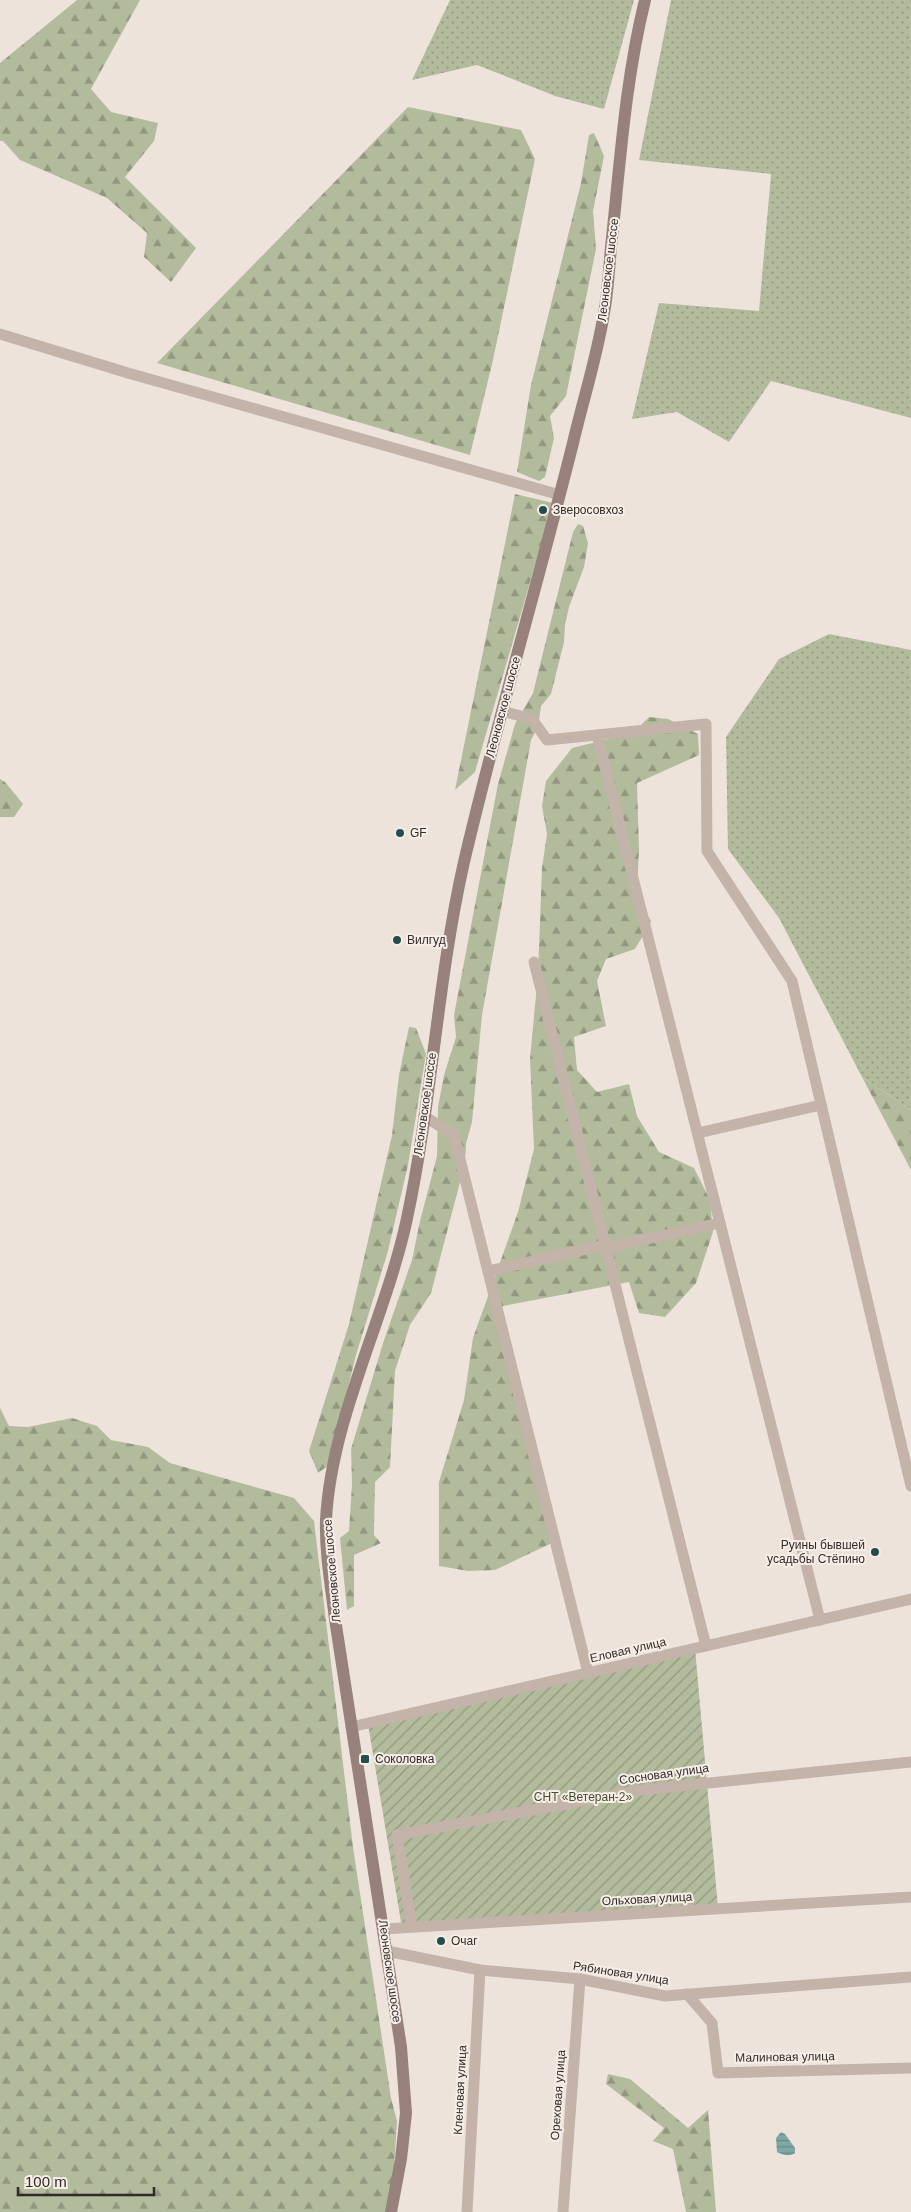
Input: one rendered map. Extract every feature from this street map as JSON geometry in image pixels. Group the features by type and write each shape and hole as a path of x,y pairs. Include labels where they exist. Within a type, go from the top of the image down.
{"main road":[{"name":"Леоновское шоссе","path":"391,2212 401,2159 406,2113 401,2047 388,1951 351,1727 328,1559 326,1523 328,1502 337,1447 346,1414 398,1258 424,1116 452,918 502,711 560,495 604,313 634,45 645,0"}],"street":[{"path":"0,334 128,373 560,495"},
{"path":"502,711 532,719 546,740 706,724 707,850 792,981 911,1486"},
{"path":"597,735 820,1620"},
{"path":"534,962 706,1646"},
{"path":"698,1133 821,1105"},
{"path":"424,1116 454,1136 588,1673"},
{"path":"488,1271 720,1223"},
{"name":"Еловая улица","path":"351,1727 911,1599"},
{"name":"Сосновая улица","path":"412,1927 397,1835 642,1790 911,1762"},
{"name":"Ольховая улица","path":"384,1929 911,1896"},
{"name":"Рябиновая улица","path":"388,1951 480,1970 580,1979 664,1996 911,1977"},
{"name":"Кленовая улица","path":"467,2212 480,1970"},
{"name":"Ореховая улица","path":"563,2212 580,1979"},
{"name":"Малиновая улица","path":"687,1994 712,2023 718,2072 911,2068"}],"green space":[{"path":"77,0 140,0 91,89 111,112 158,123 154,141 125,177 196,248 171,282 144,257 147,233 107,198 20,160 3,141 0,141 0,63"},
{"path":"450,0 634,0 604,109 555,96 477,65 412,80"},
{"path":"671,0 911,0 911,418 771,381 729,442 677,412 632,419 659,303 759,311 771,174 639,160"},
{"path":"408,107 521,130 535,159 493,360 470,455 157,363"},
{"path":"594,133 604,156 593,211 596,249 566,396 550,416 554,438 545,477 539,481 517,472 531,385 581,183 589,135"},
{"path":"515,494 553,503 475,772 455,790"},
{"path":"578,524 583,526 588,543 584,567 569,607 564,642 551,694 541,706 538,727 531,740 482,1015 472,1122 466,1144 465,1163 431,1293 410,1325 395,1371 390,1467 375,1482 374,1535 381,1543 354,1555 354,1606 347,1610 340,1538 349,1531 352,1484 351,1449 384,1340 412,1260 437,1156 438,1107 444,1075 456,1037 454,1015 498,784 515,724 533,693 573,532"},
{"path":"829,634 911,650 911,1110 862,1077 779,918 728,849 726,737 779,659"},
{"path":"649,717 668,719 698,734 699,755 637,783 639,849 637,891 651,922 635,949 606,959 597,981 606,1026 574,1037 577,1070 597,1092 629,1084 637,1116 659,1152 694,1168 710,1200 713,1232 696,1283 665,1317 639,1313 629,1282 498,1307 552,1543 495,1570 468,1571 439,1566 439,1482 464,1400 473,1338 518,1212 534,1149 530,1059 538,974 542,868 547,834 542,806 546,781 572,748 633,733"},
{"path":"0,779 5,782 23,804 14,817 0,817"},
{"path":"409,1027 416,1028 426,1054 408,1165 388,1251 356,1355 329,1465 318,1473 309,1451 349,1324 392,1135 399,1075"},
{"path":"862,1077 911,1110 911,1170"},
{"path":"0,1408 9,1426 28,1427 72,1418 97,1426 111,1440 148,1447 170,1463 294,1498 314,1521 353,1847 391,2098 397,2121 393,2182 386,2212 0,2212"},
{"name":"СНТ «Ветеран-2»","path":"695,1648 718,1908 402,1928 368,1724"},
{"path":"608,2074 630,2079 688,2128 708,2110 716,2212 686,2212 673,2149 653,2141 664,2128 606,2084"}],"water":[{"path":"781,2132 785,2134 795,2148 795,2153 786,2155 777,2152 776,2138"}],"place":[{"name":"Зверосовхоз","path":"543,510"},
{"name":"GF","path":"400,833"},
{"name":"Вилгуд","path":"397,940"},
{"name":"Руины бывшей усадьбы Стёпино","path":"875,1552"},
{"name":"Соколовка","path":"365,1759"},
{"name":"Очаг","path":"441,1941"}]}
